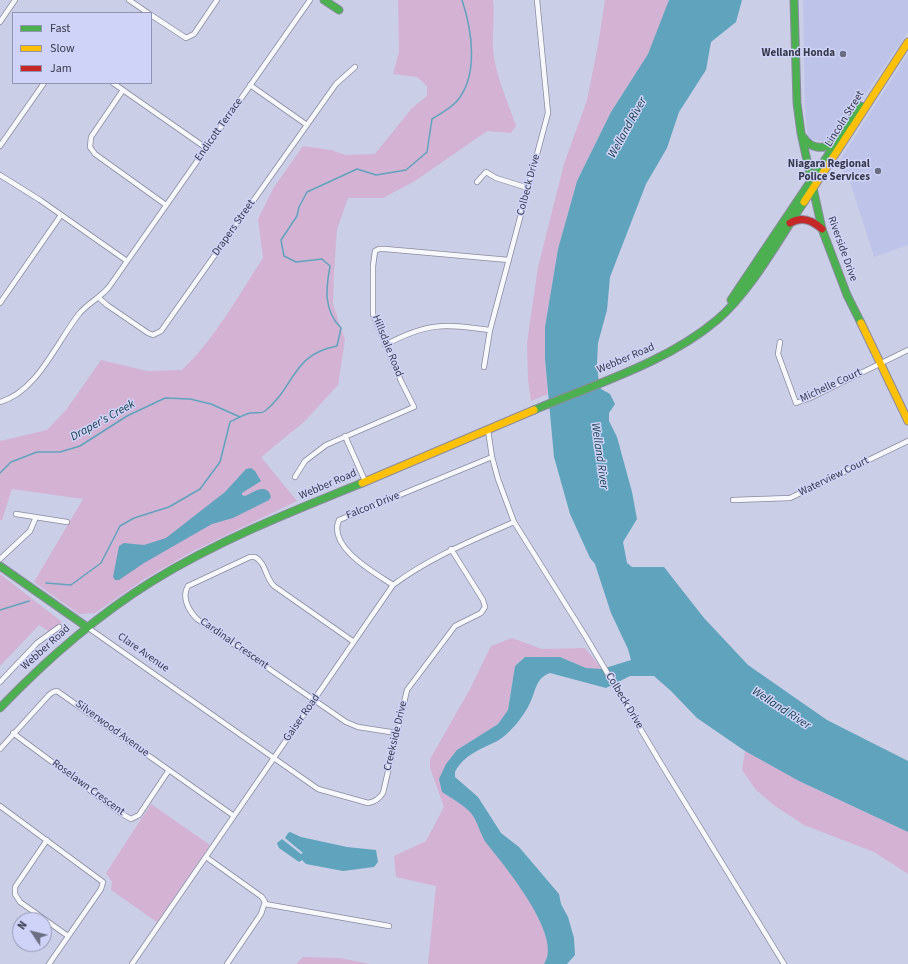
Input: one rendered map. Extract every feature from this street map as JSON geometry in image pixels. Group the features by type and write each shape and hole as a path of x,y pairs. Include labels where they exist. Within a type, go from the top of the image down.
{"main road":[{"path":"324,0 339,10"},
{"name":"Riverside Drive","path":"794,0 795,84 801,133 822,229 847,295 908,421"},
{"name":"Lincoln Street","path":"812,185 908,42"},
{"name":"Lincoln Street","path":"812,185 838,139 882,81"},
{"path":"801,133 808,144 816,148 830,146 838,139"},
{"name":"Webber Road","path":"0,708 34,673 87,627 158,577 207,550 365,481 608,379 671,351 697,335 723,314 744,291 788,225 812,185"},
{"name":"Webber Road","path":"697,335 724,309 812,185"},
{"path":"788,225 796,220 805,219 812,221 822,229"},
{"name":"Clare Avenue","path":"0,566 87,627"}],"street":[{"path":"0,22 15,0"},
{"path":"129,0 147,12"},
{"path":"152,16 186,38 194,34 217,0"},
{"name":"Endicott Terrace","path":"0,402 14,397 30,384 80,314 99,298 127,261 310,0"},
{"name":"Colbeck Drive","path":"484,367 490,330 548,113 537,0"},
{"name":"Drapers Street","path":"99,298 148,334 153,335 161,331 336,84 355,67"},
{"path":"0,146 43,84"},
{"path":"114,84 206,148"},
{"path":"250,85 307,125"},
{"path":"123,90 92,134 90,139 90,147 95,154 166,205"},
{"path":"477,182 486,172 496,178 528,188"},
{"path":"0,175 127,261"},
{"path":"0,303 61,215"},
{"name":"Hillsdale Road","path":"295,477 301,465 310,455 326,445 414,407 385,345 373,314 373,266 375,251 379,249 509,260"},
{"path":"385,345 422,328 435,326 454,326 490,330"},
{"name":"Michelle Court","path":"780,342 778,354 796,403 810,398 880,363"},
{"path":"880,363 908,350"},
{"name":"Colbeck Drive","path":"488,430 492,457 498,479 514,522 608,673 615,687 784,964"},
{"path":"345,436 365,481"},
{"name":"Waterview Court","path":"733,500 790,498 908,441"},
{"name":"Falcon Drive","path":"393,585 348,553 337,531 339,520 492,457"},
{"path":"16,514 67,522"},
{"path":"0,559 30,531 36,517"},
{"name":"Gaiser Road","path":"132,964 393,585 418,567 451,549 514,522"},
{"name":"Creekside Drive","path":"274,758 318,789 368,803 380,798 383,793 407,690 455,626 482,613 485,607 483,600 451,549"},
{"name":"Cardinal Crescent","path":"314,700 197,619 189,610 185,590 188,586 243,560 250,557 255,557 260,560 270,582 274,586 354,642"},
{"path":"0,682 37,643 59,626"},
{"name":"Clare Avenue","path":"87,627 274,758"},
{"name":"Silverwood Avenue","path":"0,750 49,695 57,691 62,692 234,816"},
{"path":"314,700 352,725 396,733"},
{"name":"Roselawn Crescent","path":"13,734 131,819 139,815 170,770"},
{"path":"0,806 103,882 100,889 49,964"},
{"path":"47,840 15,887 15,894 20,902 68,936"},
{"path":"206,857 262,897 265,904 261,914 227,964"},
{"path":"265,904 389,926"}],"shaded area":[{"path":"398,0 493,0 494,59 496,69 516,126 511,133 487,131 415,181 383,198 348,198 337,229 334,273 333,304 345,340 338,385 304,422 261,457 297,501 193,551 143,580 95,613 79,614 34,582 83,499 12,489 2,520 0,520 0,441 47,430 66,410 101,360 147,371 182,370 194,358 226,317 263,258 258,219 274,187 303,146 331,150 345,155 375,154 412,108 427,96 427,86 417,77 393,74 399,52"},
{"path":"605,0 668,0 668,5 648,54 611,112 577,181 558,249 545,327 545,360 548,394 531,401 528,380 527,343 538,267 564,164 587,100"},
{"path":"803,0 908,0 908,32 852,114 830,142 808,139 805,110"},
{"path":"908,54 908,245 874,257 848,175 836,166"},
{"path":"0,574 62,622 50,632 39,625 0,666"},
{"path":"512,638 542,649 585,648 602,669 586,668 560,657 524,657 515,666 508,710 498,724 457,750 442,792 470,812 485,840 530,902 546,937 548,952 544,964 428,964 436,886 396,877 394,856 426,841 444,807 430,768 430,759 470,689 491,646"},
{"path":"745,751 799,781 908,832 908,874 874,852 804,825 775,806 756,790 742,770"},
{"path":"151,804 210,845 157,922 111,890 112,882 106,873"},
{"path":"303,957 340,958 370,964 296,964"}],"water":[{"name":"Welland River","path":"669,0 742,0 736,22 711,42 706,70 679,112 667,148 646,184 610,277 607,310 598,343 597,364 601,389 610,394 615,404 609,413 609,421 617,437 632,492 637,519 623,542 627,563 632,567 664,567 704,618 748,665 827,720 908,761 908,832 799,781 745,751 697,718 654,676 630,676 606,688 550,673 541,678 526,710 512,729 499,740 468,756 455,772 455,777 478,797 501,833 519,847 559,894 561,904 568,917 574,938 575,955 567,964 544,964 548,952 546,937 529,902 518,884 485,840 473,816 464,806 442,792 439,779 446,764 457,750 498,724 508,710 515,666 525,657 560,657 586,668 602,669 631,660 628,649 611,613 595,564 590,558 570,514 554,457 545,359 545,327 558,249 577,181 611,112 648,54"},
{"path":"251,468 255,471 261,481 242,493 242,495 245,496 263,489 269,492 271,497 269,500 233,518 212,524 144,563 119,580 115,580 113,577 119,546 124,543 144,545 166,538 225,492 246,469"},
{"path":"290,832 301,837 347,847 376,850 378,862 374,867 343,871 306,864 302,860 299,862 279,848 277,843 282,839 301,854 303,853 285,838"}],"waterway":[{"name":"Draper's Creek","path":"46,583 71,585 101,563 120,526 134,518 169,507 200,489 220,462 230,422 250,413 260,413 265,411 283,392 295,372 302,364 311,356 322,350 337,346 341,328 331,314 327,298 330,266 322,259 296,262 284,256 281,240 297,216 299,207 307,192 357,169 376,175 406,170 427,152 432,119 457,101 464,90 471,66 471,38 462,0"},
{"name":"Draper's Creek","path":"0,473 11,462 37,452 60,452 80,446 127,416 165,398 190,399 211,404 240,417"},
{"name":"Draper's Creek","path":"0,610 29,601"}],"traffic: fast":[{"path":"324,0 339,10"},
{"path":"794,0 797,103 801,133 822,229 847,295 861,323"},
{"path":"731,300 861,106"},
{"path":"803,137 810,144 817,147 825,147 834,143"},
{"path":"534,410 653,361 697,335 717,320 753,280 804,202"},
{"path":"0,708 53,656 130,595 176,567 228,540 281,516 362,483"},
{"path":"0,566 87,627"}],"traffic: slow":[{"path":"804,202 908,42"},
{"path":"861,323 908,421"},
{"path":"362,483 534,410"}],"traffic: jam":[{"path":"790,223 803,219 811,221 822,229"}],"place":[{"name":"Welland Honda","path":"843,54"},
{"name":"Niagara Regional Police Services","path":"878,171"}]}
